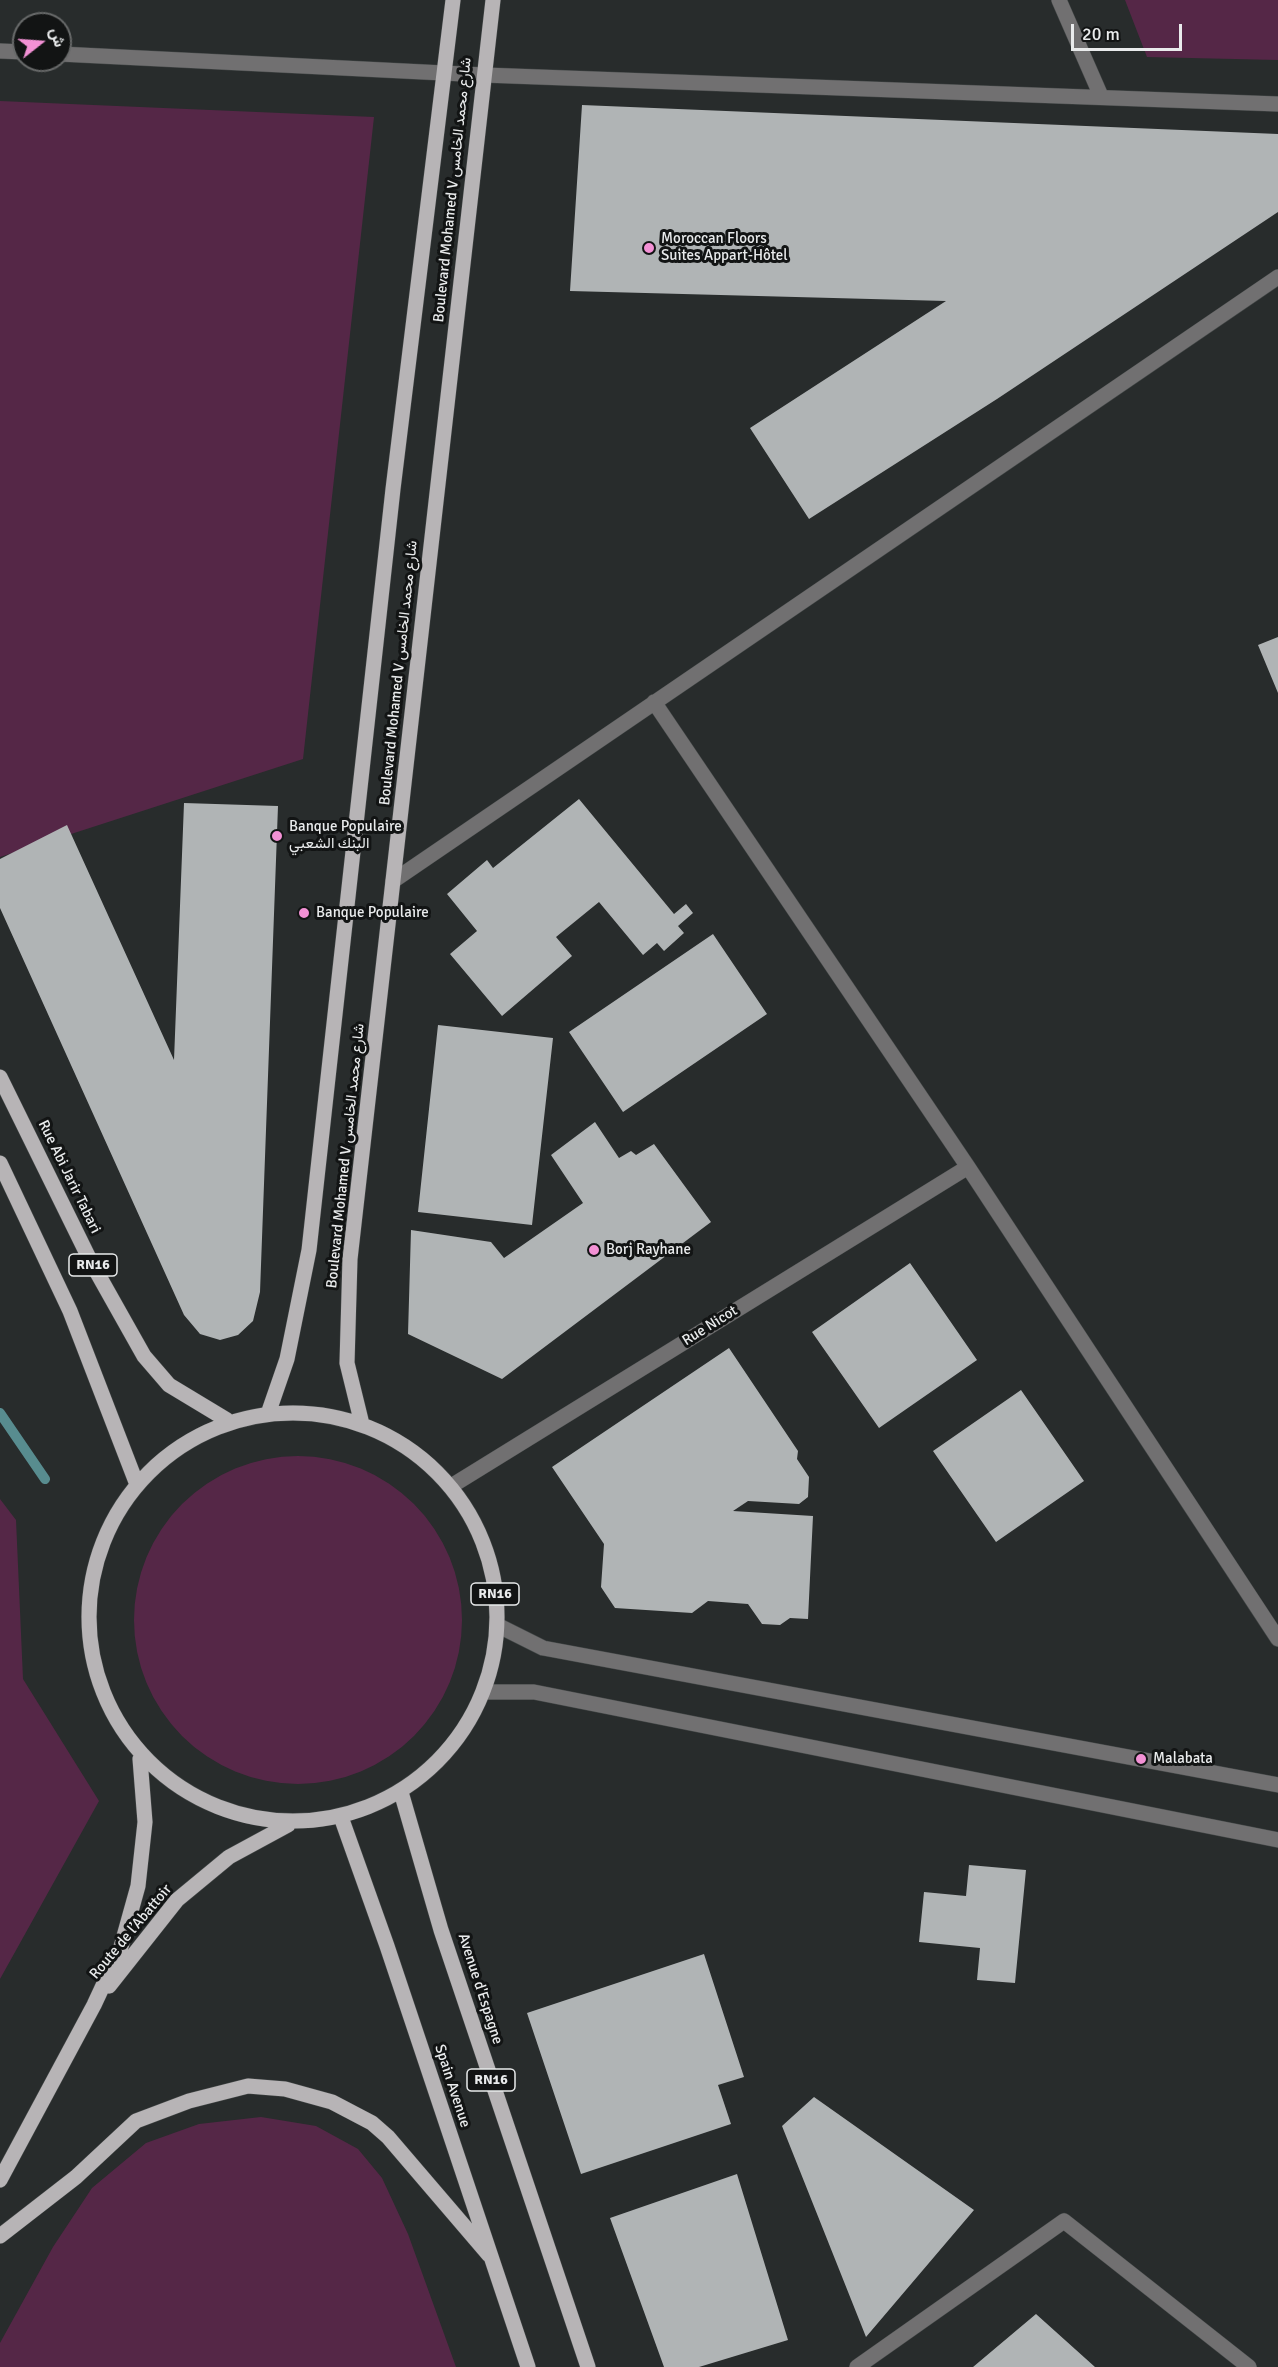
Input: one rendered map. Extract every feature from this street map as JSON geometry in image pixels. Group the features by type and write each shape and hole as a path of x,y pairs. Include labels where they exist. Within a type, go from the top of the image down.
{"main road":[{"name":"Boulevard Mohamed V شارع محمد الخامس","path":"269,1411 286,1359 309,1250 393,489 453,0"},
{"name":"Boulevard Mohamed V شارع محمد الخامس","path":"361,1420 347,1363 350,1259 493,0"},
{"name":"Rue Abi Jarir Tabari","path":"0,1077 90,1260 144,1356 169,1385 227,1420"},
{"name":"RN16","path":"0,1163 70,1311 136,1482"},
{"name":"RN16","path":"269,1411 361,1420 412,1446 453,1485 489,1551 499,1626 489,1682 455,1745 401,1792 341,1817 288,1825 247,1817 210,1804 175,1784 140,1759 111,1709 91,1652 89,1592 105,1533 136,1482 227,1420 269,1411"},
{"name":"Route de l’Abattoir","path":"0,2180 94,2005 121,1947 138,1886 145,1822 140,1759"},
{"name":"Avenue d'Espagne","path":"401,1792 441,1930 588,2367"},
{"name":"Spain Avenue","path":"341,1817 387,1946 528,2367"},
{"name":"Route de l’Abattoir","path":"94,2005 177,1900 229,1857 288,1825"},
{"path":"0,2236 76,2177 136,2121 189,2101 248,2086 285,2089 332,2102 372,2123 388,2137 489,2255"}],"street":[{"path":"1059,0 1101,96"},
{"path":"72,55 484,75 1278,104"},
{"path":"393,881 1278,277"},
{"path":"654,702 968,1167 1278,1639"},
{"name":"Rue Nicot","path":"453,1485 968,1167"},
{"path":"499,1626 543,1648 1278,1785"},
{"path":"483,1692 534,1692 1278,1840"},
{"path":"857,2367 1064,2222 1249,2367"}],"shaded area":[{"path":"1125,0 1278,0 1278,60 1147,57"},
{"path":"0,101 374,117 303,759 0,857"},
{"path":"298,1456 330,1459 361,1469 389,1484 414,1504 434,1529 449,1557 459,1588 462,1620 459,1652 449,1683 434,1711 414,1736 389,1756 361,1771 330,1781 298,1784 266,1781 235,1771 207,1756 182,1736 162,1711 147,1683 137,1652 134,1620 137,1588 147,1557 162,1529 182,1504 207,1484 235,1469 266,1459"},
{"path":"0,1499 16,1520 23,1679 99,1801 0,1979"},
{"path":"261,2117 316,2126 358,2149 382,2178 408,2234 456,2367 0,2367 0,2343 53,2247 92,2188 146,2143 199,2124"}],"building":[{"path":"582,105 1278,134 1278,212 997,399 809,519 750,428 946,301 570,291"},
{"path":"1278,637 1278,693 1258,645"},
{"path":"579,799 674,914 686,904 693,913 678,926 684,933 664,951 657,943 643,955 599,902 556,937 572,956 502,1016 450,954 477,931 447,894 487,860 493,868"},
{"path":"184,803 278,806 260,1292 253,1321 238,1335 220,1340 200,1334 184,1315 0,908 0,859 67,825 174,1060"},
{"path":"713,934 767,1014 623,1112 569,1032"},
{"path":"438,1025 553,1038 532,1225 418,1212"},
{"name":"Borj Rayhane","path":"595,1122 619,1158 631,1151 636,1155 654,1144 711,1222 502,1379 408,1334 411,1230 491,1242 504,1258 583,1203 551,1155"},
{"path":"910,1263 977,1360 879,1428 812,1332"},
{"path":"729,1348 798,1451 797,1459 809,1477 808,1497 799,1504 748,1501 733,1511 813,1516 808,1619 790,1618 780,1625 762,1624 748,1604 708,1601 692,1613 615,1608 601,1587 604,1544 552,1467"},
{"path":"1021,1390 1084,1481 996,1542 933,1451"},
{"path":"969,1865 1026,1870 1015,1983 977,1980 980,1948 919,1942 924,1892 966,1896"},
{"path":"704,1954 744,2077 718,2085 731,2124 581,2174 527,2013"},
{"path":"814,2097 974,2210 866,2337 782,2126"},
{"path":"737,2174 788,2340 699,2367 664,2367 610,2218"},
{"path":"1036,2314 1095,2367 973,2367"}],"waterway":[{"path":"0,1413 45,1479"}],"place":[{"name":"Moroccan Floors Suites Appart-Hôtel","path":"649,248"},
{"name":"Banque Populaire البنك الشعبي","path":"277,836"},
{"name":"Banque Populaire","path":"304,913"},
{"name":"Borj Rayhane","path":"594,1250"},
{"name":"Malabata","path":"1141,1759"}]}
